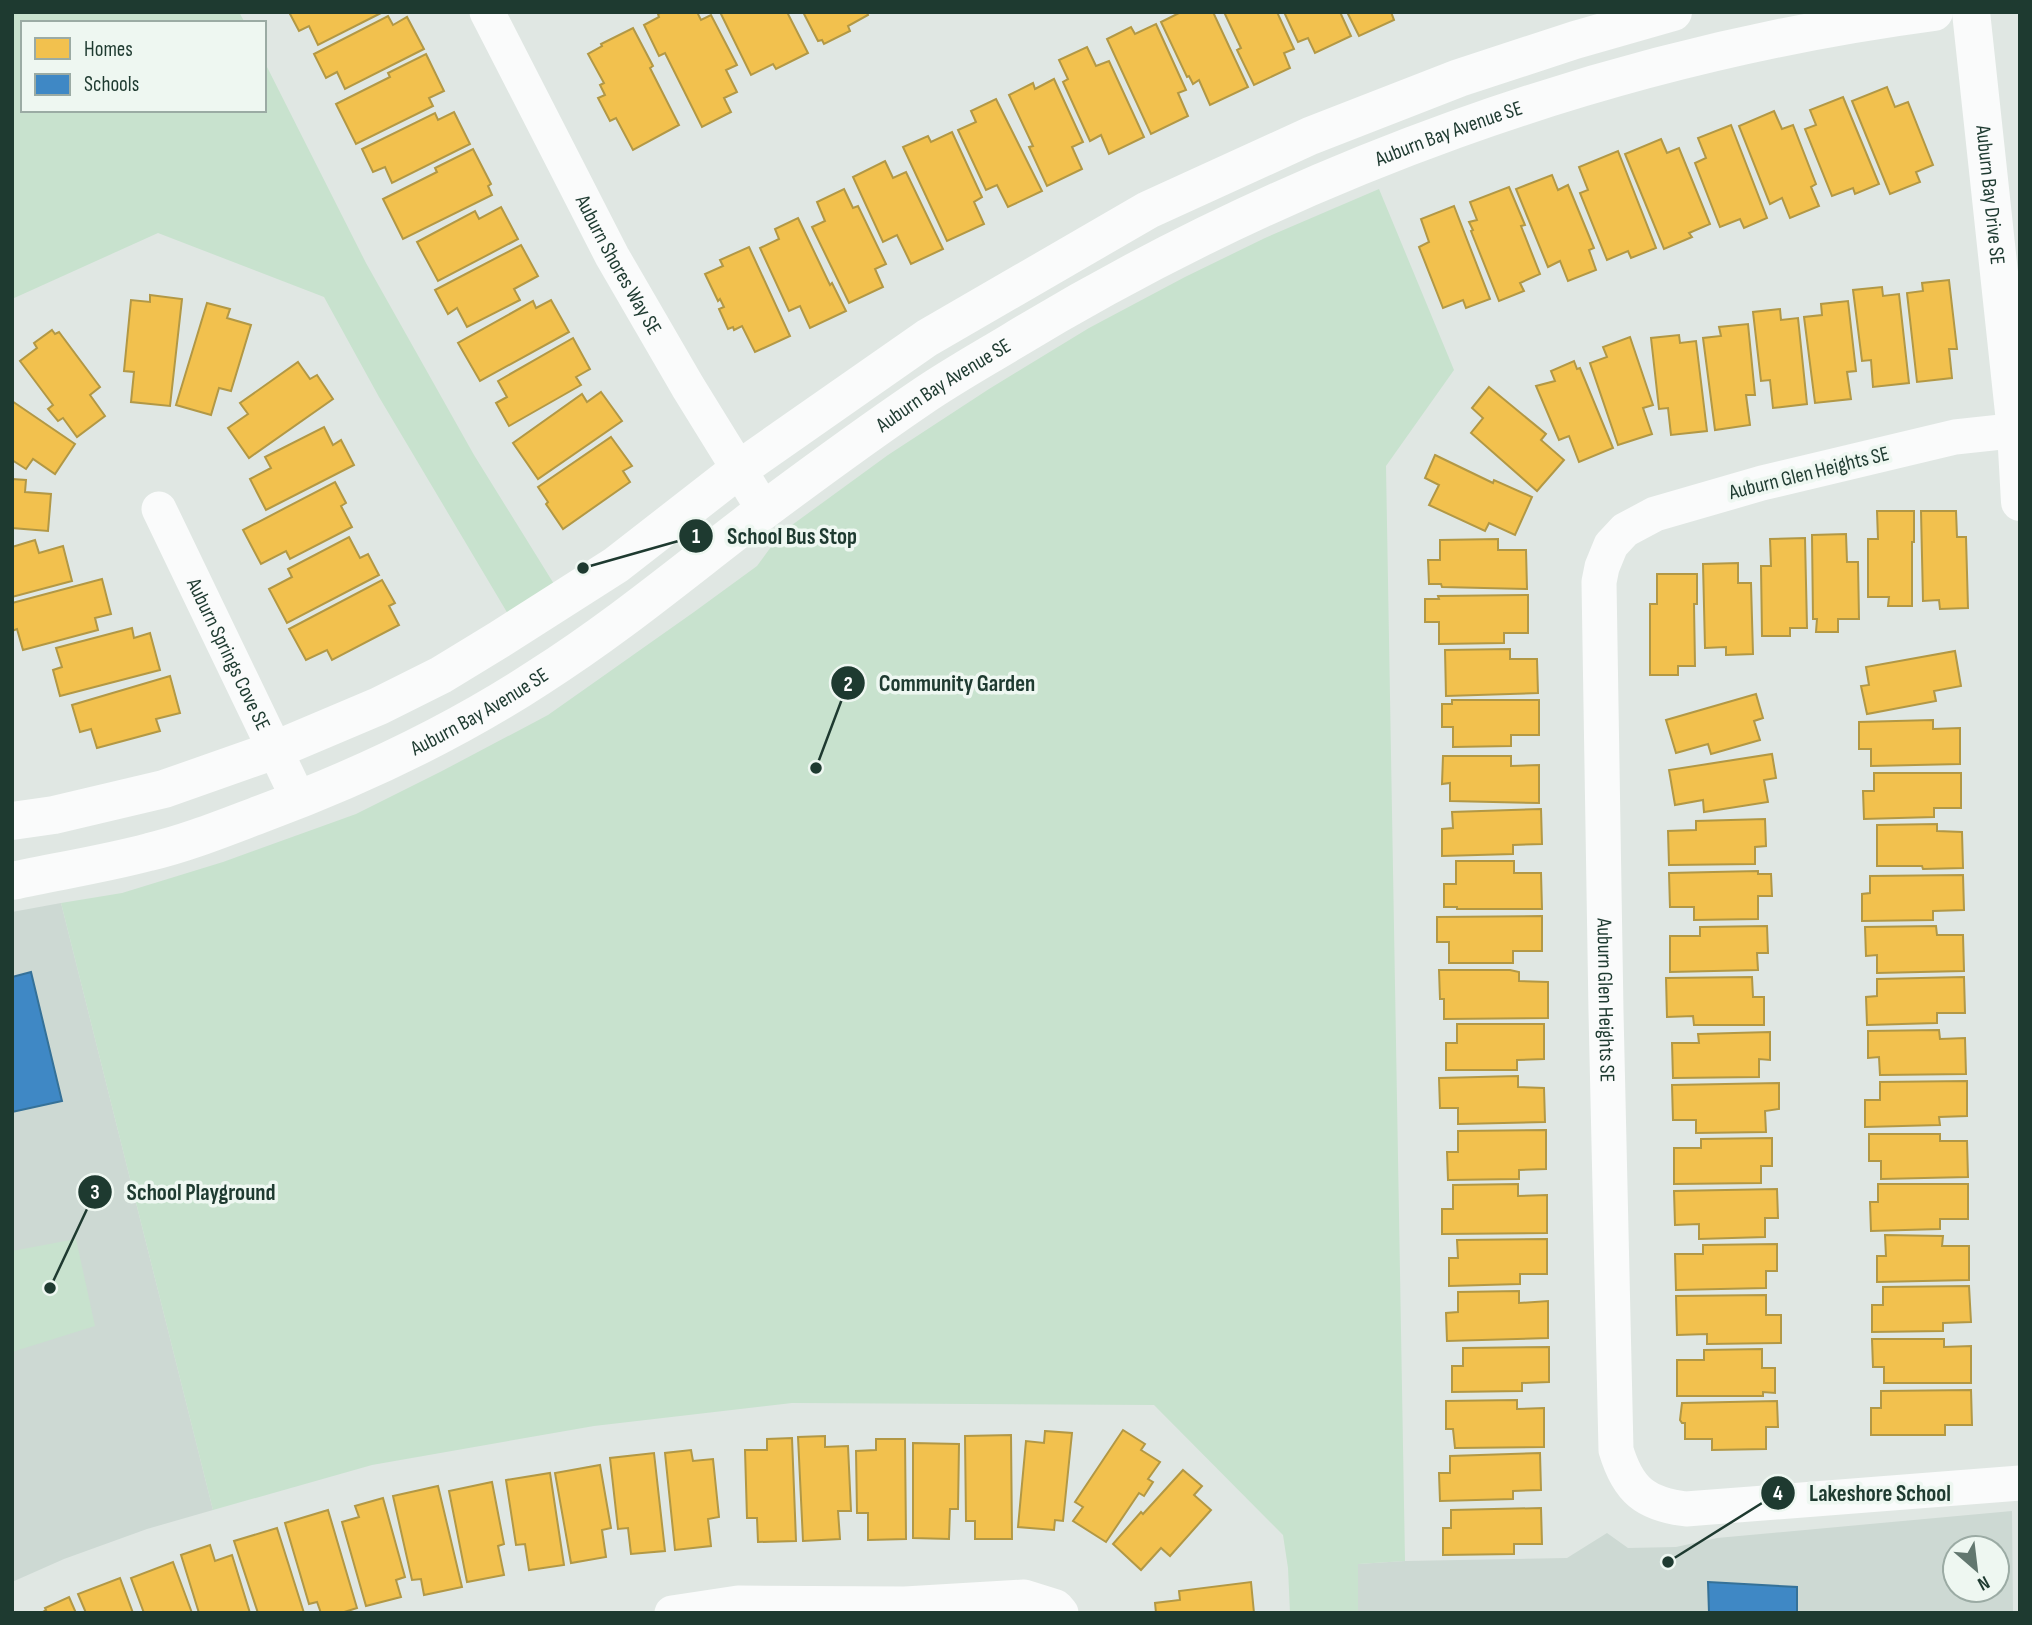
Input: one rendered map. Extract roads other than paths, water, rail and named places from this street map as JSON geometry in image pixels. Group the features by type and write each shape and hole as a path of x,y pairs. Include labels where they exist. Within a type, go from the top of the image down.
{"street":[{"path":"12,821 54,815 164,789 275,750 379,706 441,675 616,565 738,470 927,338 1148,211 1310,136 1460,78 1575,40 1673,12"},
{"name":"Auburn Bay Avenue SE","path":"12,881 151,852 299,800 418,748 539,677 641,607 764,510 922,396 1083,298 1184,245 1319,183 1442,134 1685,59 1877,20 1934,12"},
{"name":"Auburn Bay Drive SE","path":"1971,12 2018,430 2020,502"},
{"name":"Auburn Shores Way SE","path":"501,17 612,256 764,510"},
{"name":"Auburn Glen Heights SE","path":"2018,430 1930,443 1762,483 1655,514 1625,530 1611,545 1599,582 1616,1450 1623,1472 1638,1492 1663,1506 1686,1509 2020,1483"},
{"name":"Auburn Springs Cove SE","path":"159,509 299,800"},
{"path":"672,1613 738,1603 905,1604 1024,1597 1056,1607 1060,1613"}],"place":[{"name":"School Bus Stop","path":"583,568"},
{"name":"Community Garden","path":"816,768"},
{"name":"School Playground","path":"50,1288"},
{"name":"Lakeshore School","path":"1668,1562"}]}
